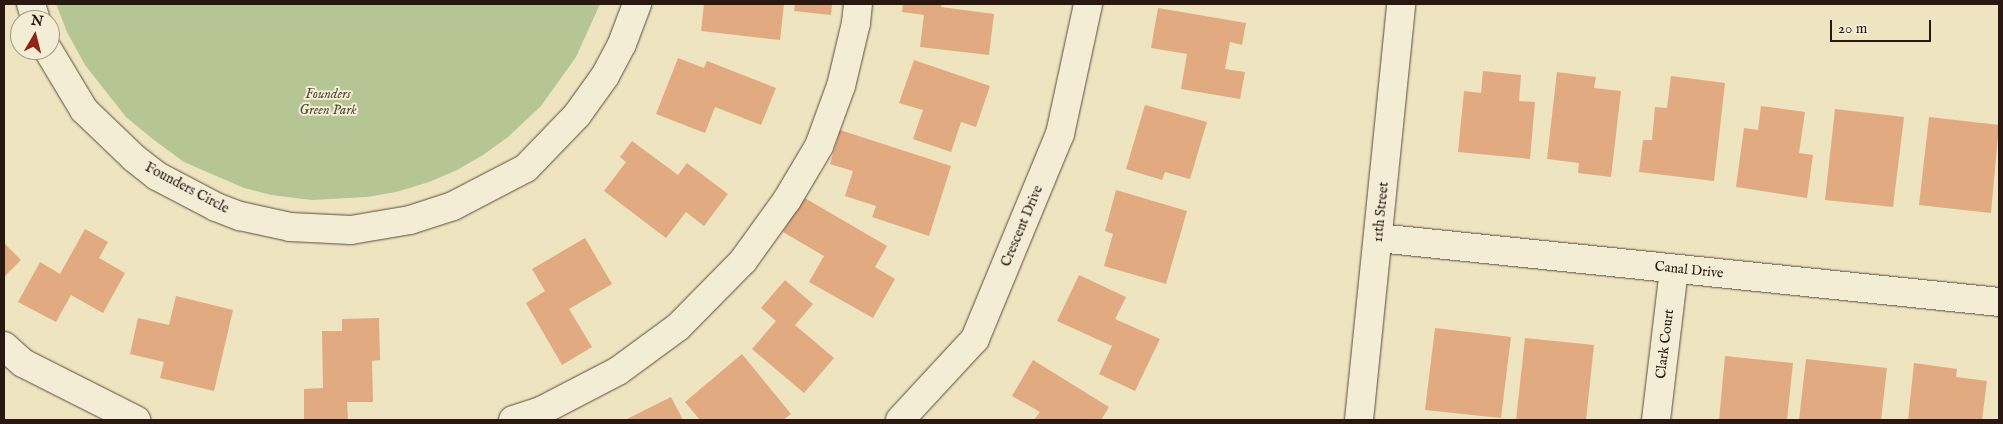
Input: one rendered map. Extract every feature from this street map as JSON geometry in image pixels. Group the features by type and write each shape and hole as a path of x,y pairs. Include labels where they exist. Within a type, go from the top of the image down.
{"street":[{"name":"Founders Circle","path":"54,60 84,110 134,158 157,176 216,207 240,216 290,227 351,230 410,220 453,206 526,168 577,115 605,76 622,44 637,4"},
{"path":"513,420 541,411 618,371 678,326 743,262 787,200 819,146 841,86 856,23 858,4"},
{"name":"Crescent Drive","path":"900,420 975,339 1060,134 1088,4"},
{"name":"11th Street","path":"1359,420 1401,4"},
{"name":"Canal Drive","path":"1378,238 1999,302"},
{"name":"Clark Court","path":"1656,420 1674,268"},
{"path":"4,346 23,363 136,420"}],"green space":[{"name":"Founders Green Park","path":"56,4 600,4 576,57 541,106 508,137 483,155 457,170 429,182 396,192 367,197 312,200 271,195 244,188 184,162 154,140 126,117 85,65 67,32 60,10"}],"building":[{"path":"704,4 784,4 780,40 701,31"},
{"path":"795,4 832,4 831,15 794,11"},
{"path":"903,4 942,4 941,7 994,14 989,55 920,47 924,15 902,12"},
{"path":"1158,8 1246,23 1242,45 1230,42 1225,69 1245,72 1240,99 1181,89 1187,54 1151,48"},
{"path":"678,58 704,68 707,61 776,88 761,125 715,107 705,133 656,114"},
{"path":"914,60 990,86 976,127 961,122 951,152 913,139 923,110 899,103"},
{"path":"1483,71 1521,75 1519,101 1535,102 1530,159 1458,152 1464,91 1481,93"},
{"path":"1557,72 1596,77 1594,88 1621,91 1611,177 1578,173 1579,163 1547,159"},
{"path":"1671,76 1725,83 1714,181 1639,172 1643,140 1652,140 1655,107 1667,108"},
{"path":"1145,105 1207,122 1190,179 1165,172 1162,180 1126,169"},
{"path":"1761,106 1805,112 1799,153 1813,155 1807,198 1736,187 1744,128 1758,130"},
{"path":"1835,109 1904,117 1893,207 1825,200"},
{"path":"1929,117 1999,125 1991,213 1919,205"},
{"path":"840,130 951,166 929,236 872,217 876,206 845,196 853,171 830,164"},
{"path":"632,141 678,175 687,163 728,194 704,226 686,212 666,238 604,191 626,162 620,157"},
{"path":"1116,190 1187,211 1166,284 1104,266 1113,234 1105,231"},
{"path":"803,197 887,246 875,267 895,279 873,318 809,282 824,256 783,232"},
{"path":"85,229 108,242 99,258 125,273 103,313 71,295 56,322 18,302 40,262 60,274"},
{"path":"585,238 612,284 569,309 592,347 562,365 526,303 545,291 532,269"},
{"path":"4,243 21,260 4,277"},
{"path":"1079,275 1126,297 1115,319 1160,339 1135,391 1099,374 1112,346 1057,321"},
{"path":"785,280 813,304 795,325 834,358 804,393 752,349 776,321 761,308"},
{"path":"176,296 233,310 214,391 160,378 164,362 130,354 138,318 169,325"},
{"path":"379,318 380,360 372,361 373,402 347,402 348,420 304,420 304,389 323,388 322,331 342,331 342,319"},
{"path":"1435,328 1511,337 1501,418 1425,410"},
{"path":"1525,338 1594,345 1586,420 1516,420"},
{"path":"742,354 791,414 783,420 700,420 685,402"},
{"path":"1725,356 1793,363 1787,420 1719,420"},
{"path":"1806,359 1887,368 1881,420 1799,420"},
{"path":"1033,360 1109,407 1101,420 1034,420 1040,412 1012,396"},
{"path":"1914,363 1957,369 1956,377 1987,381 1982,420 1908,420"},
{"path":"671,397 683,420 625,420"}]}
